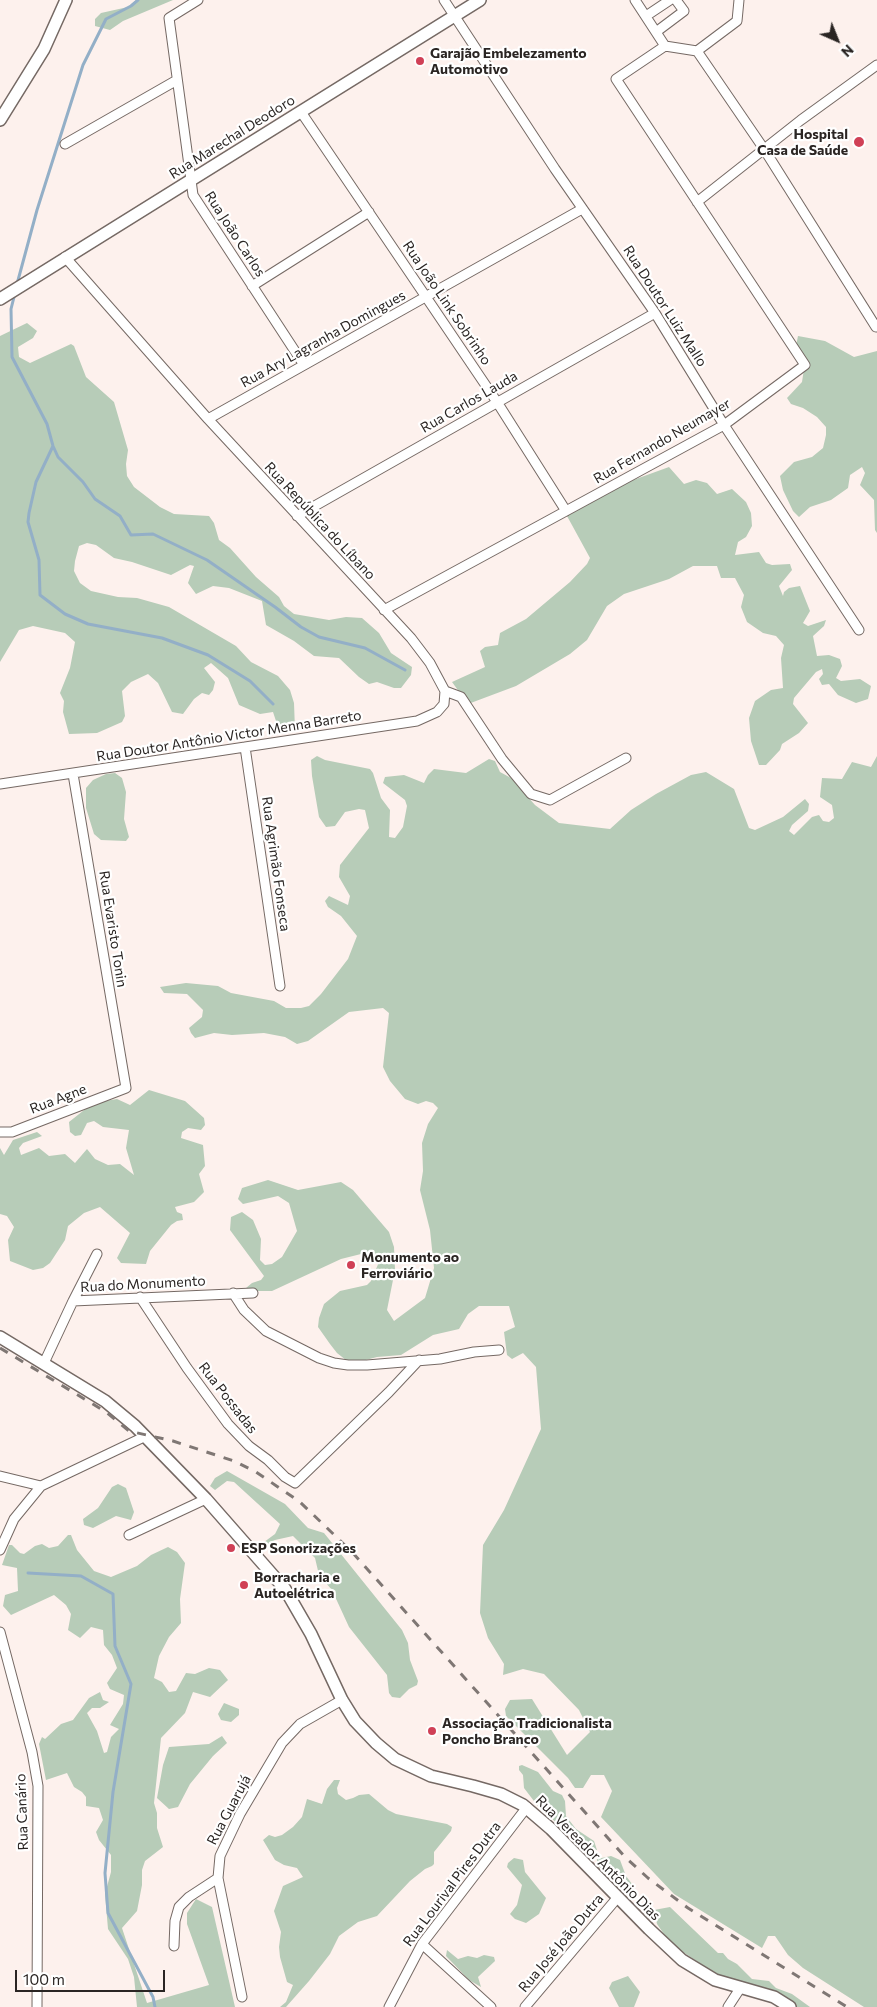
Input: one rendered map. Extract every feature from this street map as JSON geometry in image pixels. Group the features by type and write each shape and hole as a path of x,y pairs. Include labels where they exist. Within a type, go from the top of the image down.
{"street":[{"path":"0,120 44,49 66,0"},
{"name":"Rua João Carlos","path":"198,0 169,18 193,195 304,365"},
{"name":"Rua Doutor Luiz Mallo","path":"444,0 582,209 655,313 724,424 859,630"},
{"name":"Rua Marechal Deodoro","path":"0,299 480,0"},
{"path":"635,0 665,46 697,51 737,21 739,0"},
{"path":"646,16 670,0"},
{"path":"656,32 684,11 676,0"},
{"name":"Rua Fernando Neumayer","path":"384,610 724,424 805,365 616,79 665,46"},
{"path":"697,51 764,149 876,328"},
{"path":"697,202 764,149 877,66"},
{"path":"65,144 177,80"},
{"name":"Rua João Link Sobrinho","path":"301,112 497,402 566,511"},
{"name":"Rua Ary Lagranha Domingues","path":"208,419 582,209"},
{"path":"252,286 369,212"},
{"name":"Rua República do Líbano","path":"65,257 208,419 421,650 445,691 461,697 502,759 531,794 550,800 626,758"},
{"name":"Rua Carlos Lauda","path":"296,516 655,313"},
{"name":"Rua Doutor Antônio Victor Menna Barreto","path":"0,784 417,721 437,712 444,704 445,691"},
{"name":"Rua Agrimão Fonseca","path":"245,747 280,986"},
{"name":"Rua Evaristo Tonin","path":"73,774 126,1088"},
{"name":"Rua Agne","path":"0,1132 12,1132 126,1088"},
{"path":"72,1301 97,1254"},
{"path":"233,1293 244,1310 266,1331 319,1358 348,1366 440,1359 474,1352 499,1350"},
{"name":"Rua do Monumento","path":"44,1363 72,1301 253,1293"},
{"name":"Rua Possadas","path":"140,1297 186,1368 228,1424 249,1446 268,1460 285,1477 295,1483 389,1392 419,1360"},
{"name":"Rua Vereador Antônio Dias","path":"0,1336 105,1401 146,1436 206,1499 285,1589 311,1634 342,1700 355,1721 376,1743 395,1759 431,1776 502,1794 527,1807 566,1844 648,1929 682,1960 715,1980 774,1997 790,2007"},
{"path":"0,1550 14,1519 41,1486 146,1436"},
{"path":"0,1476 41,1486"},
{"path":"129,1535 206,1499"},
{"name":"Rua Canário","path":"0,1632 32,1752 38,1786 37,2007"},
{"name":"Rua Guarujá","path":"242,1996 218,1878 220,1856 240,1814 282,1743 300,1724 342,1700"},
{"name":"Rua Lourival Pires Dutra","path":"390,2007 422,1944 527,1807"},
{"path":"174,1946 175,1920 179,1907 188,1897 218,1878"},
{"name":"Rua José João Dutra","path":"525,2007 618,1897"},
{"path":"422,1944 491,2007"},
{"path":"728,2007 741,1987"},
{"name":"Rua Canário","path":"36,1994 43,2007"}],"green space":[{"path":"136,0 173,0 123,21 110,30 95,26 95,19 101,13 128,7"},
{"path":"27,323 37,331 33,338 18,347 19,357 30,363 71,344 74,346 86,377 114,402 128,450 127,476 134,487 160,507 174,514 209,516 214,523 219,540 230,548 256,577 279,597 284,606 294,614 329,620 346,617 362,618 379,633 391,653 412,667 411,675 401,688 394,688 377,682 369,684 339,658 314,656 294,641 266,625 262,601 229,588 213,586 196,594 188,583 194,566 190,565 171,575 114,558 96,545 87,543 79,546 75,561 74,571 80,583 91,591 118,597 137,598 169,607 236,646 251,662 278,676 290,690 294,703 295,730 280,733 273,712 260,714 239,705 228,678 211,663 204,668 215,682 213,690 209,695 202,693 194,699 183,714 172,712 158,683 148,674 131,682 122,691 125,716 122,722 97,733 69,734 63,712 64,701 60,693 70,668 75,642 65,633 33,626 19,630 0,662 0,336"},
{"path":"798,336 825,341 854,357 877,351 877,533 875,530 874,500 860,485 865,473 862,467 850,475 848,488 831,500 810,507 799,517 793,511 783,490 780,476 794,462 812,457 823,448 826,435 826,427 817,417 803,408 791,404 787,398 802,382 804,369 796,346"},
{"path":"669,467 684,484 696,480 707,483 717,494 732,489 746,502 751,513 752,526 746,537 738,542 735,555 759,552 766,563 772,565 790,564 792,570 779,586 783,596 784,592 789,588 800,586 810,611 803,623 808,626 826,620 824,626 813,636 817,656 829,655 840,659 842,666 836,678 841,681 860,679 871,686 868,699 856,703 838,695 829,684 822,685 819,679 823,674 822,669 816,672 794,698 793,704 808,723 799,733 782,744 780,750 766,765 759,765 751,741 749,718 755,701 771,690 783,688 781,658 784,645 776,636 763,633 747,622 741,607 744,595 735,578 721,578 717,566 693,566 669,579 624,594 607,606 587,640 570,654 516,686 468,704 452,682 485,667 480,651 485,647 498,645 500,633 526,619 570,582 587,564 590,558 567,516 603,491"},
{"path":"317,756 325,760 370,769 381,798 390,810 389,837 395,838 403,827 407,806 405,800 383,783 385,777 404,775 424,783 434,769 466,773 489,759 495,761 500,772 511,778 535,805 559,823 610,829 631,810 656,794 691,775 706,772 734,789 749,828 755,830 783,817 805,799 809,804 808,811 792,825 789,831 794,835 812,817 819,815 823,821 829,822 834,818 832,805 820,797 822,778 842,779 852,762 871,767 877,756 877,2007 864,2007 803,1968 788,1955 775,1936 768,1936 762,1948 674,1894 601,1817 612,1791 604,1775 591,1775 583,1788 575,1788 568,1778 506,1716 505,1709 510,1700 532,1699 567,1755 590,1732 579,1710 544,1674 523,1669 503,1675 504,1664 488,1638 480,1613 483,1545 504,1510 541,1429 536,1367 523,1353 512,1359 507,1355 504,1332 515,1327 509,1306 479,1306 468,1314 459,1329 433,1335 401,1355 377,1357 351,1364 337,1353 318,1327 319,1318 324,1304 340,1291 367,1285 371,1281 379,1262 375,1256 369,1252 341,1259 272,1291 247,1291 246,1288 252,1283 261,1280 264,1276 230,1230 231,1217 242,1212 253,1220 261,1239 260,1260 265,1265 272,1264 282,1257 297,1231 289,1203 278,1196 243,1204 238,1199 242,1188 268,1180 298,1190 341,1182 353,1190 389,1232 394,1247 395,1270 387,1310 394,1321 425,1298 434,1268 430,1230 420,1190 423,1171 422,1143 428,1124 438,1108 433,1103 426,1101 418,1104 405,1099 390,1081 383,1067 389,1013 383,1008 349,1012 308,1041 297,1044 285,1037 264,1033 232,1035 214,1033 195,1038 189,1028 202,1017 203,1010 187,994 164,993 160,987 186,983 218,986 231,993 274,1001 286,1008 301,1008 309,1006 321,994 348,959 357,936 341,916 328,907 325,901 329,896 348,905 350,896 339,877 340,865 369,828 365,810 359,809 345,812 335,826 326,827 319,817 312,776 311,760"},
{"path":"115,773 122,778 126,792 124,819 129,837 126,841 101,840 94,834 86,808 86,788 93,780 106,774"},
{"path":"149,1090 185,1101 204,1118 205,1125 201,1130 188,1128 182,1132 181,1138 203,1145 205,1166 199,1174 204,1192 194,1202 175,1207 177,1212 182,1214 183,1220 171,1225 150,1251 146,1264 121,1263 117,1258 130,1233 100,1207 84,1213 68,1226 65,1240 50,1263 43,1268 33,1270 10,1261 8,1240 14,1227 7,1216 0,1214 0,1148 4,1155 13,1140 37,1132 42,1136 23,1143 19,1148 21,1155 39,1148 49,1156 65,1154 75,1163 87,1149 95,1159 108,1165 120,1164 134,1175 126,1148 129,1130 103,1127 94,1121 87,1123 81,1135 75,1136 70,1132 69,1122 93,1103 117,1099 130,1105"},
{"path":"227,1471 285,1504 308,1528 324,1533 402,1630 408,1643 410,1660 418,1681 417,1685 409,1689 400,1698 392,1697 389,1693 387,1675 349,1627 332,1590 319,1575 315,1558 293,1536 275,1540 263,1548 260,1545 275,1534 280,1524 234,1482 227,1481 215,1490 210,1486 215,1478"},
{"path":"118,1484 126,1488 134,1512 131,1520 116,1516 93,1528 84,1525 83,1519 98,1508 112,1487"},
{"path":"68,1535 71,1535 77,1550 94,1571 111,1577 137,1566 151,1555 168,1547 177,1552 185,1563 180,1599 181,1623 169,1637 159,1656 154,1678 162,1682 169,1692 176,1691 186,1673 195,1674 209,1668 220,1670 228,1680 210,1697 193,1692 185,1713 161,1738 154,1803 157,1813 157,1828 163,1847 145,1861 142,1870 142,1885 137,1911 122,1928 147,2003 209,1985 187,1924 187,1913 196,1899 212,1907 235,2007 137,2007 134,1977 128,1959 108,1929 105,1894 111,1872 111,1855 99,1840 96,1832 103,1820 99,1808 86,1806 86,1797 74,1787 67,1773 46,1780 39,1744 42,1737 45,1739 61,1724 73,1720 89,1698 100,1692 103,1700 109,1702 100,1708 92,1708 87,1713 97,1731 104,1753 107,1752 111,1737 119,1729 110,1725 123,1704 124,1695 110,1689 107,1683 117,1668 112,1655 104,1645 103,1630 91,1627 80,1638 68,1630 71,1614 66,1605 54,1595 11,1615 3,1606 5,1595 18,1591 17,1568 2,1565 9,1545 12,1545 20,1553 24,1554 35,1546 42,1544 49,1548 58,1546"},
{"path":"224,1703 239,1709 239,1715 231,1722 221,1720 218,1714"},
{"path":"222,1736 227,1743 213,1756 190,1784 178,1807 169,1809 157,1798 163,1765 169,1747 209,1744"},
{"path":"522,1765 538,1772 553,1791 562,1795 565,1801 566,1816 576,1829 594,1841 597,1850 587,1849 579,1845 577,1835 561,1827 537,1805 524,1788 523,1775 519,1770 519,1766"},
{"path":"334,1780 340,1780 337,1788 338,1794 346,1800 359,1795 369,1794 388,1810 396,1814 447,1824 452,1827 451,1831 434,1852 434,1864 410,1881 377,1916 358,1922 339,1936 330,1954 309,1981 286,2007 280,2007 286,2002 293,1985 287,1982 280,1957 281,1932 274,1911 283,1886 303,1877 297,1868 284,1865 275,1860 263,1840 269,1835 275,1837 282,1835 293,1827 302,1817 307,1799 322,1804 327,1789"},
{"path":"611,1856 620,1860 626,1876 632,1884 635,1894 632,1896 623,1886 616,1884 607,1871 597,1866 597,1859"},
{"path":"514,1858 523,1860 525,1872 546,1898 539,1914 526,1923 515,1919 510,1914 517,1905 522,1885 507,1867 508,1863"},
{"path":"670,1907 718,1953 723,1953 752,1979 769,1981 776,1988 792,1994 810,2007 797,2007 791,2001 722,1978 671,1944 657,1924 654,1910"},
{"path":"447,1950 458,1959 468,1956 477,1958 484,1955 494,1957 495,1961 478,1977 481,1987 469,1980 446,1956"},
{"path":"628,1976 640,1992 634,2007 619,2007 609,1988 612,1982"}],"waterway":[{"path":"17,284 37,210 83,65 106,19 131,6 138,0"},
{"path":"15,293 11,309 12,357 47,424 58,457 83,482 95,499 120,516 131,535 153,534 207,560 301,627 319,637 365,648 405,670"},
{"path":"53,446 36,482 28,522 39,560 40,595 65,614 88,624 162,638 208,655 250,681 273,704"},
{"path":"28,1573 81,1576 113,1594 115,1646 131,1684 113,1792 105,1873 108,1913 153,1997 155,2007"}],"railway":[{"path":"0,1348 106,1412 129,1431 173,1441 234,1461 256,1472 300,1502 352,1552 625,1857 648,1878 688,1908 847,2007"}],"place":[{"name":"Garajão Embelezamento Automotivo","path":"420,61"},
{"name":"Hospital Casa de Saúde","path":"859,142"},
{"name":"Monumento ao Ferroviário","path":"351,1265"},
{"name":"ESP Sonorizações","path":"231,1548"},
{"name":"Borracharia e Autoelétrica","path":"244,1585"},
{"name":"Associação Tradicionalista Poncho Branco","path":"432,1731"}]}
